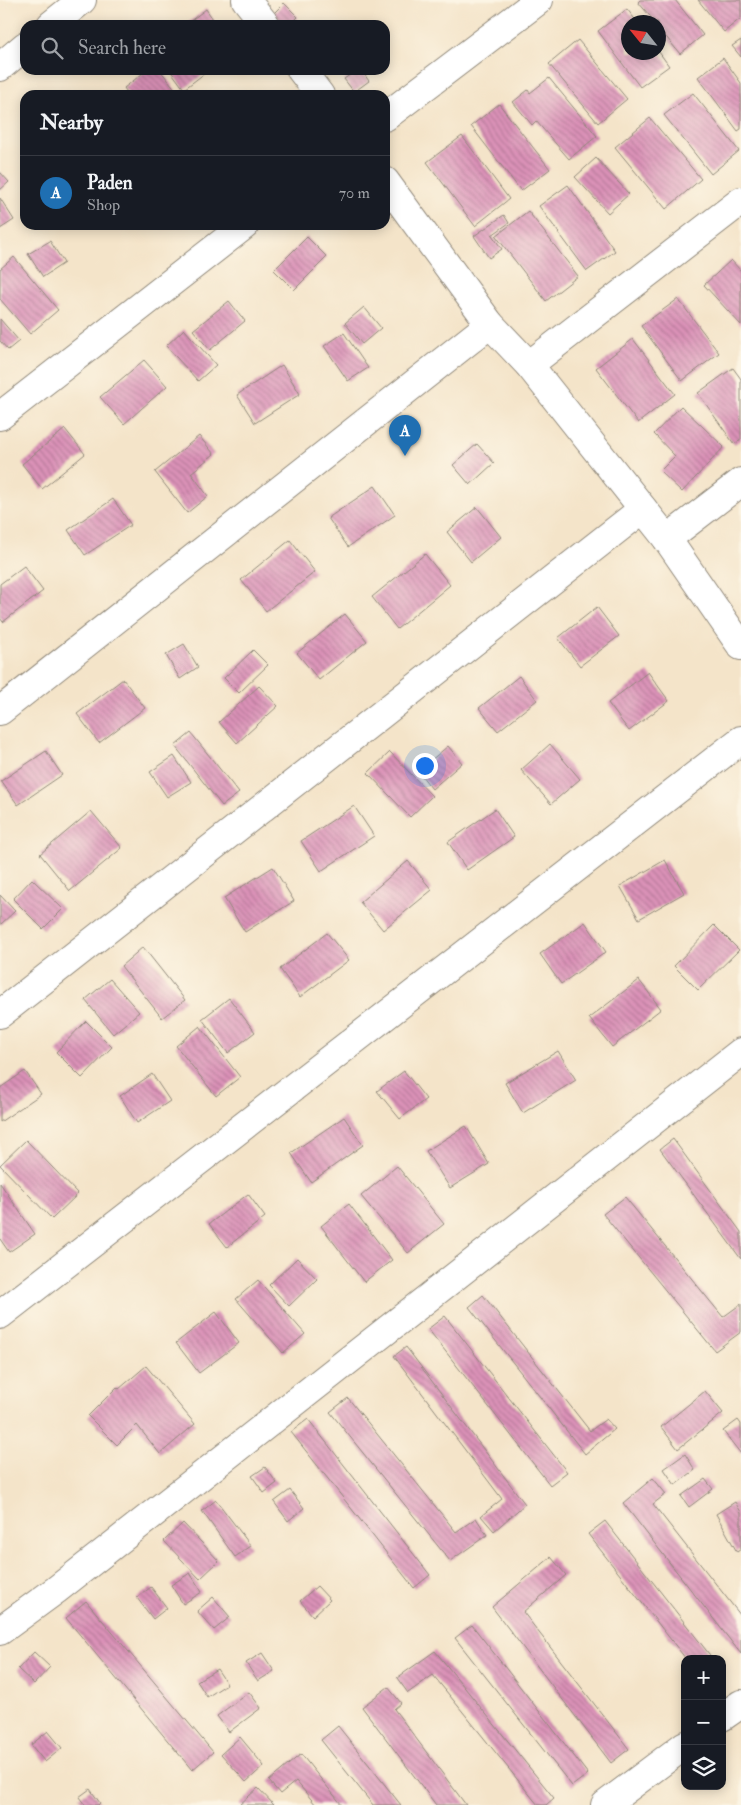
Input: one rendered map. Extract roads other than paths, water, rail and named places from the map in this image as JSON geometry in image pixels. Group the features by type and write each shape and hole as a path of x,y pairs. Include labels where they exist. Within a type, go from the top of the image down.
{"street":[{"path":"57,20 82,0"},
{"path":"246,0 262,20"},
{"path":"390,113 538,0"},
{"path":"0,67 20,50"},
{"path":"305,75 316,90"},
{"path":"390,188 490,324 529,365 667,539 741,646"},
{"path":"529,365 741,201"},
{"path":"0,416 239,230"},
{"path":"0,712 490,324"},
{"path":"667,539 741,482"},
{"path":"0,1014 643,509"},
{"path":"0,1315 741,740"},
{"path":"0,1631 64,1584 741,1052"},
{"path":"726,1714 741,1704"},
{"path":"605,1805 681,1748"}],"place":[{"name":"Paden","path":"405,456"}]}
